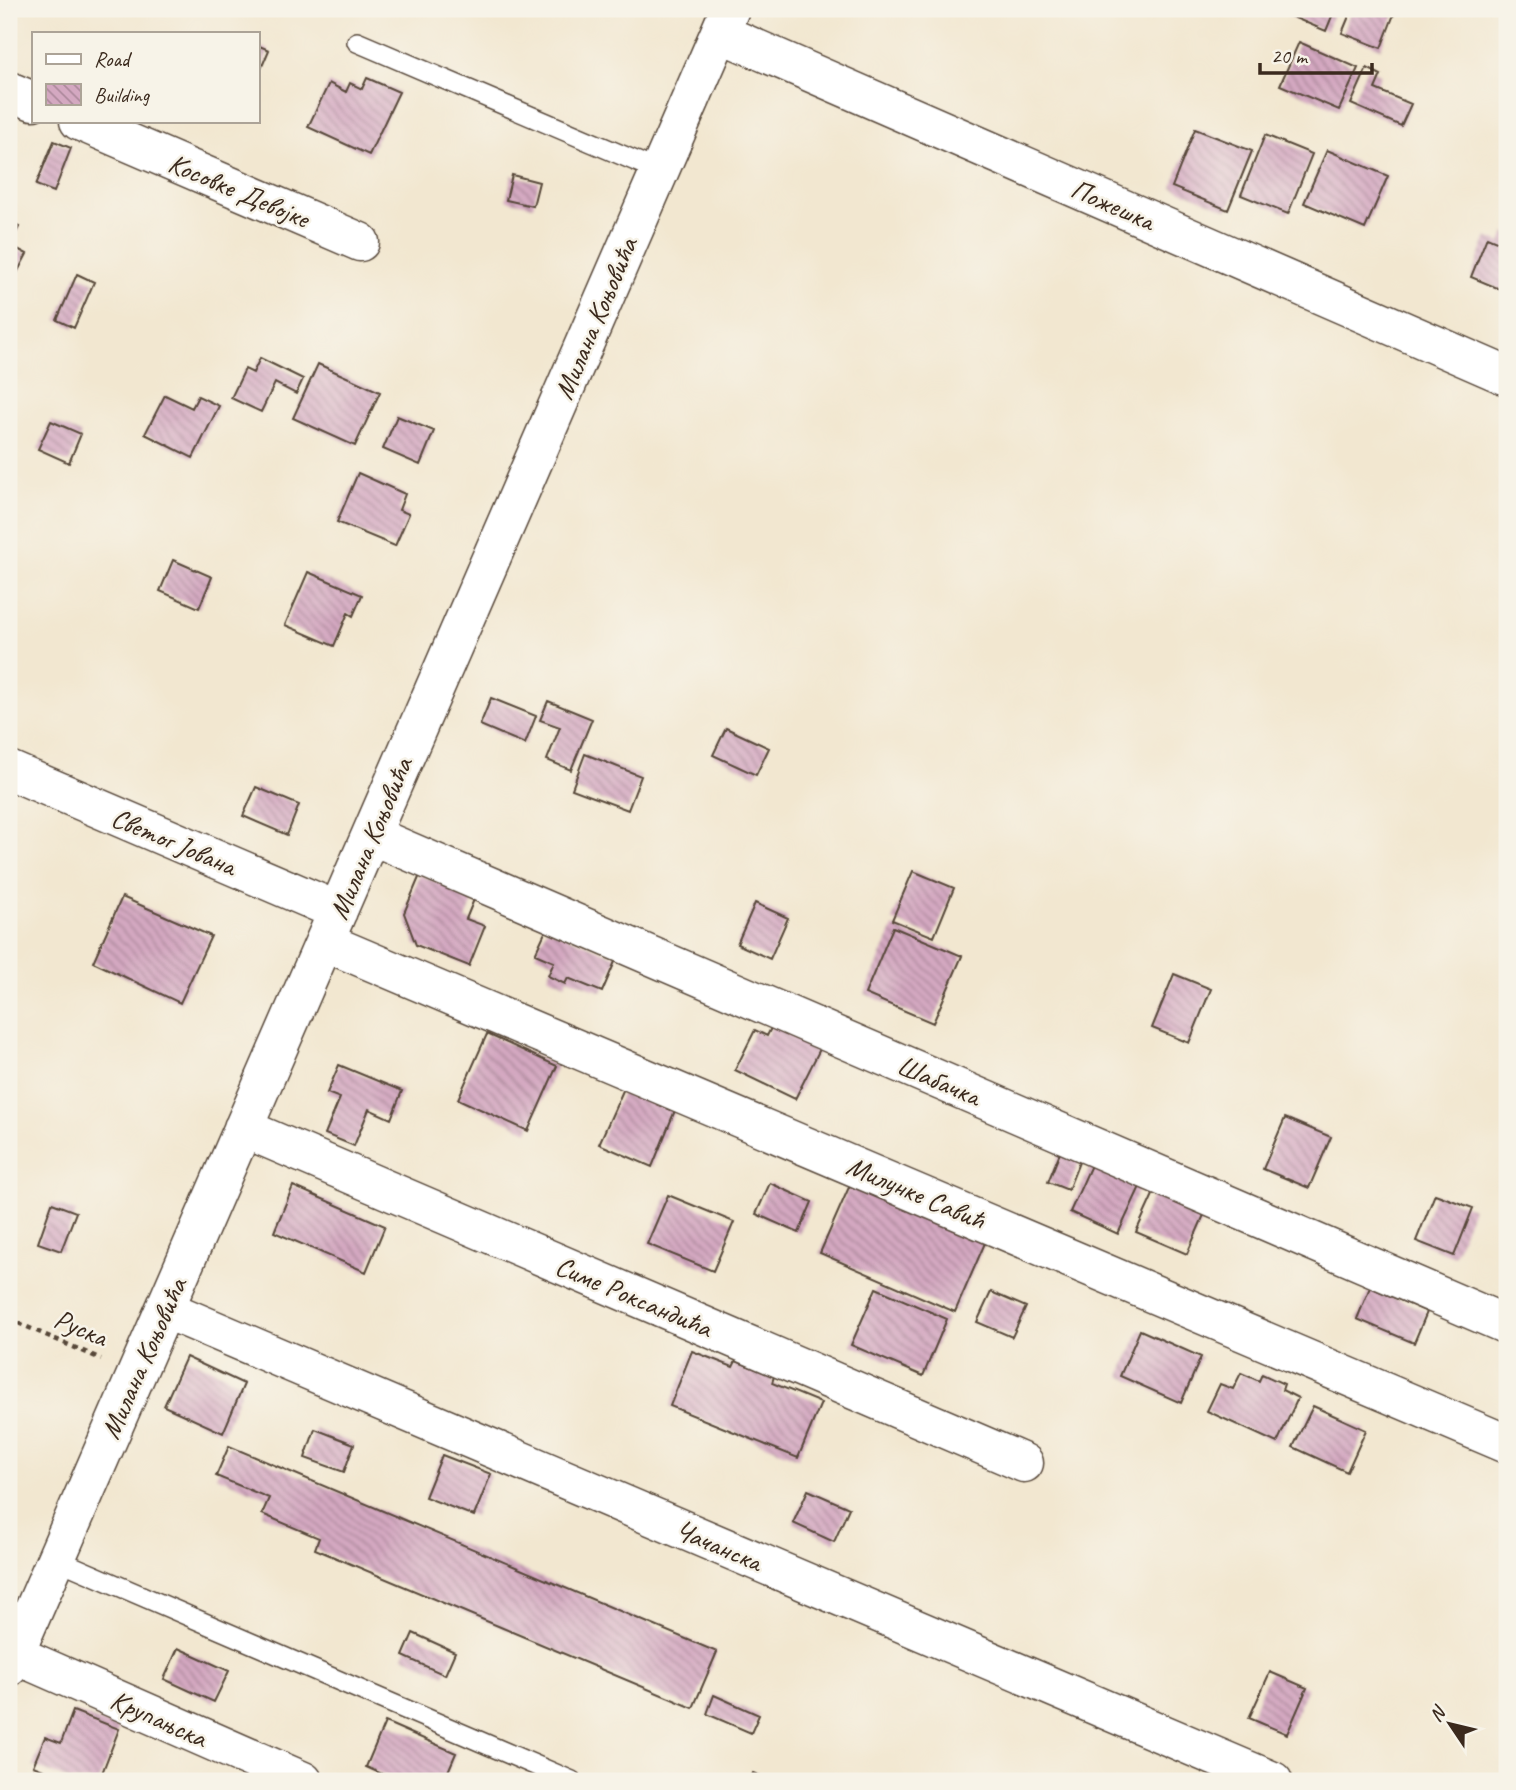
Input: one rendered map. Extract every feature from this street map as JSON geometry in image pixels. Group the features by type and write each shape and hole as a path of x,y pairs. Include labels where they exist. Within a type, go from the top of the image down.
{"street":[{"name":"Милана Коњовића","path":"11,1658 725,21"},
{"name":"Пожешка","path":"725,21 1507,376"},
{"path":"9,90 32,101"},
{"name":"Косовке Девојке","path":"81,122 360,242"},
{"name":"Светог Јована","path":"9,770 332,926"},
{"name":"Шабачка","path":"371,835 1507,1325"},
{"name":"Милунке Савић","path":"332,926 1507,1444"},
{"name":"Симе Роксандића","path":"243,1128 1024,1463"},
{"name":"Чачанска","path":"165,1309 1273,1781"},
{"name":"Крупањска","path":"11,1658 303,1781"}],"lane":[{"path":"357,43 659,171"},
{"path":"56,1559 572,1781"}],"path":[{"name":"Руска","path":"9,1320 137,1374"}],"building":[{"path":"1335,9 1326,31 1278,11"},
{"path":"1352,9 1396,9 1381,48 1342,33"},
{"path":"1299,42 1358,68 1339,110 1280,85"},
{"path":"259,46 269,50 259,73"},
{"path":"1367,68 1381,75 1375,89 1411,104 1401,126 1351,104"},
{"path":"367,78 399,92 369,155 308,127 329,83 346,92 350,83 362,89"},
{"path":"1195,129 1252,151 1228,210 1172,187"},
{"path":"1265,135 1312,154 1288,214 1241,195"},
{"path":"54,141 71,148 54,192 36,185"},
{"path":"1327,150 1388,176 1365,229 1304,203"},
{"path":"512,175 539,182 533,206 506,200"},
{"path":"9,222 19,227 10,245 27,254 9,288"},
{"path":"1505,233 1507,292 1471,277 1487,237 1501,243"},
{"path":"77,274 94,282 74,328 57,320"},
{"path":"260,358 303,379 296,394 275,383 261,412 231,398 245,369 253,373"},
{"path":"318,364 380,392 355,446 293,418"},
{"path":"165,395 192,408 198,396 219,406 193,458 145,434"},
{"path":"397,416 434,431 420,465 383,449"},
{"path":"51,421 81,434 69,463 38,449"},
{"path":"358,473 405,494 399,510 409,514 395,546 337,522"},
{"path":"173,560 212,577 199,608 160,591"},
{"path":"308,572 362,595 353,616 348,613 334,646 285,625"},
{"path":"491,698 536,716 525,744 480,725"},
{"path":"548,701 592,719 571,770 547,760 560,727 540,720"},
{"path":"726,728 769,748 756,775 713,755"},
{"path":"585,754 641,776 628,810 572,789"},
{"path":"256,787 299,805 287,835 243,816"},
{"path":"913,871 954,888 934,937 892,920"},
{"path":"420,875 475,897 466,919 485,926 469,966 416,945 404,913"},
{"path":"122,897 211,936 180,1003 93,962"},
{"path":"755,903 788,918 770,959 737,944"},
{"path":"893,927 962,956 933,1023 865,994"},
{"path":"547,928 617,957 602,992 568,978 565,984 548,976 554,962 535,954"},
{"path":"1174,974 1211,989 1189,1043 1152,1028"},
{"path":"774,1022 822,1045 795,1099 735,1070 755,1030 767,1036"},
{"path":"487,1034 557,1066 528,1131 458,1099"},
{"path":"339,1065 402,1091 391,1119 369,1109 354,1146 325,1134 340,1098 327,1093"},
{"path":"625,1086 676,1108 652,1167 599,1144"},
{"path":"1285,1118 1331,1137 1309,1188 1263,1169"},
{"path":"1061,1150 1081,1157 1068,1190 1048,1182"},
{"path":"1095,1156 1144,1178 1118,1234 1070,1212"},
{"path":"853,1178 988,1236 955,1312 820,1253"},
{"path":"770,1183 812,1202 799,1233 756,1214"},
{"path":"293,1186 385,1226 366,1272 274,1232"},
{"path":"1157,1186 1207,1208 1187,1254 1136,1232"},
{"path":"1435,1194 1473,1208 1454,1256 1416,1241"},
{"path":"668,1195 734,1222 713,1271 647,1244"},
{"path":"52,1203 76,1212 61,1251 38,1243"},
{"path":"1370,1287 1427,1312 1414,1343 1357,1319"},
{"path":"876,1288 947,1319 923,1376 851,1345"},
{"path":"991,1292 1026,1307 1012,1337 977,1322"},
{"path":"1140,1330 1201,1357 1181,1403 1120,1376"},
{"path":"692,1351 733,1367 736,1361 774,1376 772,1383 821,1403 798,1458 670,1406"},
{"path":"186,1357 244,1384 223,1433 164,1406"},
{"path":"1241,1373 1259,1381 1262,1374 1284,1384 1282,1390 1298,1398 1277,1443 1207,1411 1220,1384 1233,1389"},
{"path":"1313,1406 1366,1430 1347,1472 1293,1447"},
{"path":"315,1429 354,1444 344,1472 305,1458"},
{"path":"229,1446 717,1652 693,1708 315,1549 319,1538 262,1514 269,1498 216,1476"},
{"path":"442,1455 491,1474 474,1516 425,1497"},
{"path":"808,1490 849,1508 834,1542 793,1523"},
{"path":"413,1633 455,1652 445,1675 403,1656"},
{"path":"178,1648 229,1671 214,1702 164,1679"},
{"path":"1270,1672 1307,1688 1287,1734 1249,1718"},
{"path":"714,1695 759,1715 751,1733 707,1714"},
{"path":"73,1711 119,1729 99,1781 71,1781 33,1766 45,1737 61,1743"},
{"path":"385,1722 456,1753 444,1781 429,1778 428,1781 398,1781 366,1767"},
{"path":"753,1773 773,1781 750,1781"}]}
